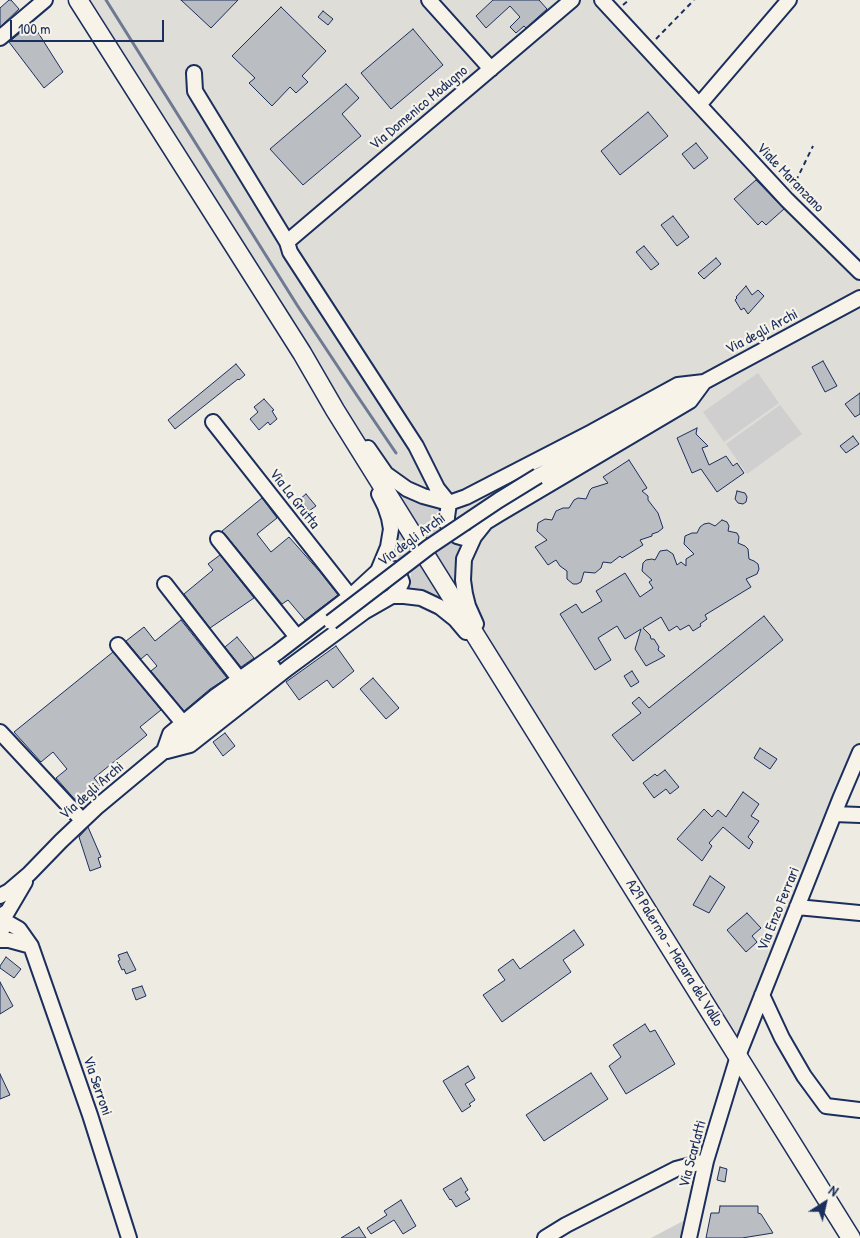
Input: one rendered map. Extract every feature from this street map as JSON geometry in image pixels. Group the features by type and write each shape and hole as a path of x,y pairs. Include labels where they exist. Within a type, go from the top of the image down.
{"main road":[{"name":"A29 Palermo - Mazara del Vallo","path":"78,0 302,353 335,410 851,1238"}],"street":[{"path":"0,38 45,0"},
{"path":"428,0 491,69"},
{"name":"Via Domenico Modugno","path":"287,242 572,0"},
{"name":"Viale Maranzano","path":"602,0 787,200 860,272"},
{"path":"699,105 789,0"},
{"path":"194,73 195,90 287,242 290,252 416,446 437,488 449,503 447,523 450,529 457,536 464,538 474,537"},
{"name":"Via degli Archi","path":"0,896 29,874 82,820 164,751 429,547 538,476 704,382 860,298"},
{"path":"335,410 364,443 386,474 407,489 423,496 449,503 466,497 513,473 678,385 704,382"},
{"path":"496,668 468,606 465,594 463,580 464,559 474,537 486,522 690,400 704,382"},
{"path":"164,751 170,734 183,723 216,696 240,680 350,596 378,571 388,547 391,529 390,518 386,506 352,451 335,410"},
{"name":"Via La Grutta","path":"213,422 350,596"},
{"path":"218,539 297,637"},
{"path":"164,751 190,746 348,623 392,596 402,582 399,574 394,569 388,568 378,571"},
{"path":"165,584 240,680"},
{"path":"392,596 421,598 440,606 455,619 496,668"},
{"path":"118,645 183,723"},
{"path":"0,732 82,820"},
{"name":"Via Enzo Ferrari","path":"731,1079 762,995 860,752"},
{"path":"834,814 860,816"},
{"name":"Via degli Archi","path":"0,934 4,926 4,914 29,874"},
{"path":"797,907 860,913"},
{"name":"Via Serroni","path":"4,914 19,929 31,946 90,1115 129,1238"},
{"path":"0,940 9,940 31,946"},
{"path":"762,995 782,1038 804,1076 826,1106 860,1110"},
{"name":"Via Scarlatti","path":"689,1238 706,1161 731,1079"},
{"path":"545,1238 566,1225 676,1169 706,1161"}],"path":[{"path":"646,49 694,0"},
{"path":"787,200 813,146"}],"shaded area":[{"path":"78,0 602,0 860,272 860,752 738,1056"},
{"path":"758,373 779,403 724,442 703,412"},
{"path":"780,405 802,434 747,474 726,444"},
{"path":"393,487 441,504 453,541 463,547 458,590"},
{"path":"392,518 448,604 426,593 410,591 411,574 409,569 404,563 390,557"},
{"path":"685,1220 682,1238 651,1238"}],"building":[{"path":"9,0 19,9 0,27 0,8"},
{"path":"181,0 238,0 211,28"},
{"path":"493,0 539,0 547,9 526,28 524,26 516,33 510,27 520,17 510,6 486,28 476,16"},
{"path":"281,7 326,51 302,76 308,82 296,93 290,87 272,106 249,83 255,78 232,56"},
{"path":"323,11 333,19 328,25 318,17"},
{"path":"32,23 63,72 44,88 9,42"},
{"path":"413,29 443,65 391,109 361,73"},
{"path":"346,84 359,98 342,114 361,136 303,185 270,149"},
{"path":"648,112 668,136 620,175 601,151"},
{"path":"696,143 708,158 694,169 682,154"},
{"path":"756,180 784,209 766,225 762,221 758,225 734,199"},
{"path":"673,216 689,237 677,246 661,225"},
{"path":"644,246 659,264 651,270 636,252"},
{"path":"716,258 721,264 704,279 698,273"},
{"path":"746,286 752,295 758,290 764,296 748,314 744,308 741,310 735,300"},
{"path":"823,361 837,386 825,392 812,367"},
{"path":"236,364 245,375 175,429 168,420"},
{"path":"860,393 860,414 855,417 845,404"},
{"path":"264,399 274,410 272,411 277,419 270,425 268,422 259,430 250,419 258,412 254,407"},
{"path":"697,428 696,434 708,446 702,448 709,465 726,456 733,466 737,463 744,473 717,492 701,469 692,473 677,438"},
{"path":"853,436 859,444 846,453 840,446"},
{"path":"629,460 647,488 642,491 648,496 648,500 658,513 663,528 652,534 652,536 640,540 643,545 622,558 620,556 611,563 603,562 601,568 595,573 584,572 581,582 573,584 567,579 567,571 556,560 548,565 535,547 547,540 537,531 538,523 545,519 552,520 556,511 569,508 574,500 578,498 586,499 592,488 608,483 603,477"},
{"path":"737,491 745,493 747,497 746,502 743,504 738,503 735,499"},
{"path":"306,494 316,506 309,511 305,505 299,510 294,504"},
{"path":"262,498 277,518 257,534 271,552 289,537 338,595 305,620 288,600 282,604 222,531"},
{"path":"722,520 727,522 729,526 728,531 737,533 739,537 738,543 748,549 749,559 758,564 757,574 746,579 751,587 705,615 707,619 693,631 689,625 680,630 677,626 669,631 661,617 643,628 650,635 651,639 654,639 659,647 658,650 665,656 646,666 635,649 641,629 625,639 617,626 598,638 611,660 595,670 560,614 576,604 582,613 602,601 596,591 625,573 640,597 653,588 649,582 652,580 642,571 643,563 646,560 655,560 660,551 667,550 673,554 677,565 681,562 686,566 686,559 694,554 684,544 685,536 697,533 704,524 709,523 715,526"},
{"path":"220,555 254,598 210,628 184,594 213,570 208,564"},
{"path":"764,616 783,640 633,761 612,735 641,713 632,703 639,697 649,708"},
{"path":"181,620 227,678 210,689 184,711 151,671 157,666 147,654 141,659 126,641 144,627 155,641"},
{"path":"237,637 254,658 241,667 225,647"},
{"path":"336,646 354,671 333,688 327,680 299,700 286,682"},
{"path":"113,652 161,710 140,727 147,735 94,778 100,785 78,803 56,778 67,769 53,752 41,762 14,732"},
{"path":"632,671 639,682 631,687 624,676"},
{"path":"373,678 399,708 386,719 360,689"},
{"path":"225,733 235,746 223,756 213,742"},
{"path":"760,748 777,759 770,769 754,758"},
{"path":"665,770 679,787 670,794 666,789 654,798 643,783 655,774 657,776"},
{"path":"743,792 759,804 751,816 759,821 748,837 753,842 749,849 723,827 709,843 712,846 702,861 677,839 704,809 712,817 718,810 726,817"},
{"path":"88,827 101,857 98,858 101,867 90,871 79,837"},
{"path":"710,876 725,887 709,913 693,905"},
{"path":"747,913 761,928 752,936 757,942 746,952 727,930"},
{"path":"574,930 584,945 563,960 571,972 502,1022 483,995 505,980 498,970 513,959 520,969"},
{"path":"127,952 136,970 126,974 118,961 120,960 118,955"},
{"path":"6,957 21,969 14,978 0,968"},
{"path":"0,982 13,1006 0,1014"},
{"path":"142,986 146,996 136,1000 132,989"},
{"path":"645,1024 650,1032 655,1030 675,1064 626,1094 609,1066 621,1057 613,1045"},
{"path":"468,1066 475,1078 465,1084 475,1100 469,1104 471,1106 462,1112 443,1081"},
{"path":"591,1073 608,1099 544,1141 526,1115"},
{"path":"0,1074 10,1095 0,1099"},
{"path":"720,1167 727,1169 725,1182 717,1180"},
{"path":"461,1178 468,1190 465,1192 470,1199 456,1207 443,1189"},
{"path":"401,1200 416,1226 403,1234 394,1220 371,1234 367,1228 387,1215 384,1211"},
{"path":"720,1206 758,1206 758,1213 761,1214 773,1233 742,1238 706,1238 711,1213 719,1213"},
{"path":"359,1227 366,1238 341,1238"}],"waterway":[{"path":"106,0 297,305 396,453"}]}
